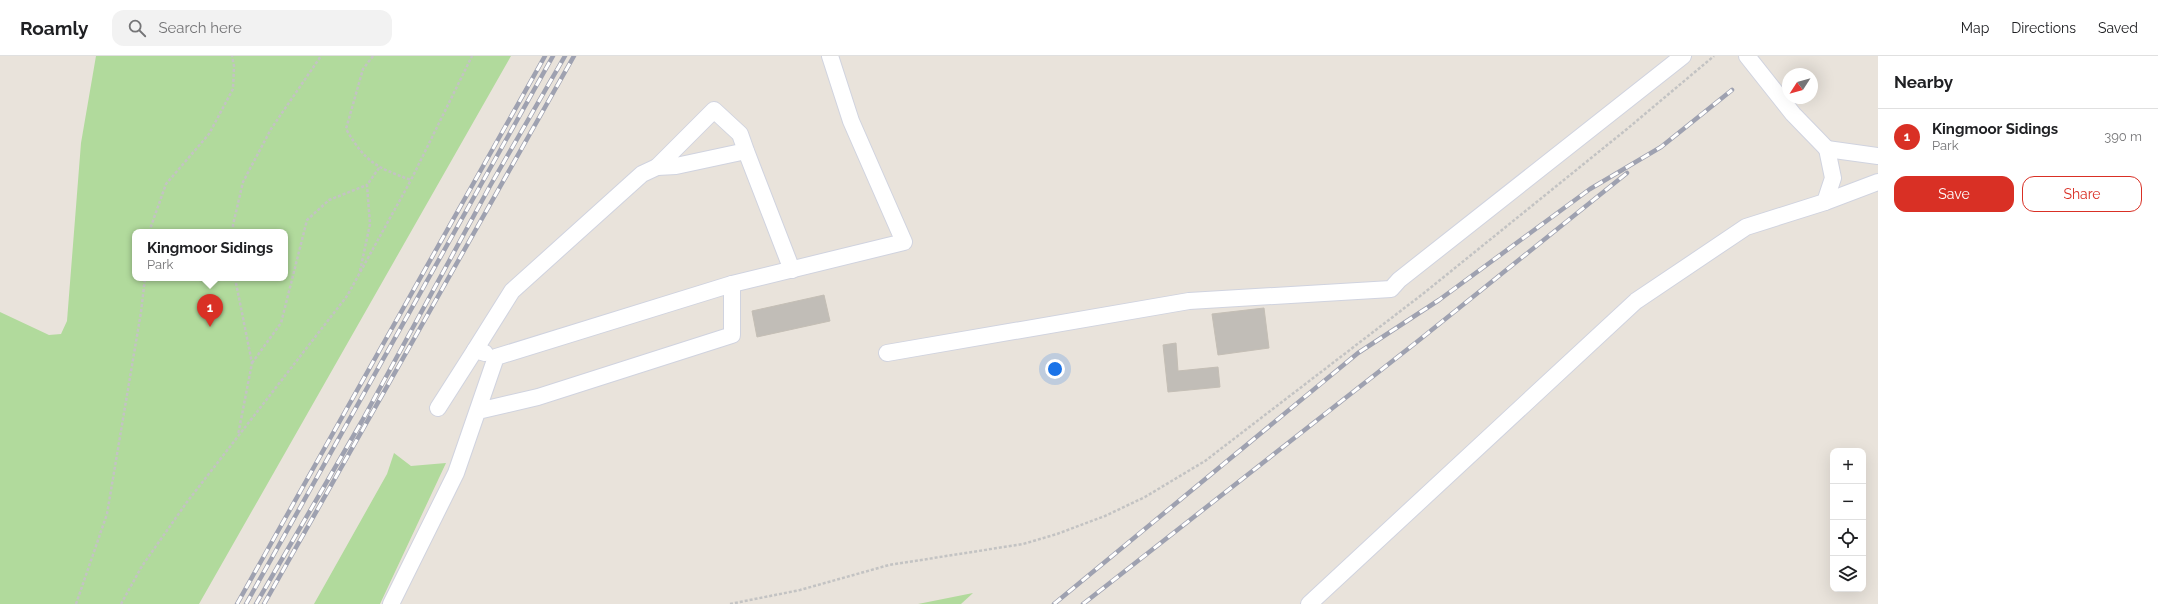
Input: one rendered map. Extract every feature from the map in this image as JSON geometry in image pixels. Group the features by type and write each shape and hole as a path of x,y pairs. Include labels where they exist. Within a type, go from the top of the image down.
{"street":[{"path":"475,350 496,357 732,284 904,242 851,121 830,56"},
{"path":"887,353 1189,301 1391,289 1399,280 1683,56"},
{"path":"1747,56 1793,114 1827,149 1833,178 1825,202"},
{"path":"657,168 714,110 740,134 792,270"},
{"path":"1827,149 1878,156"},
{"path":"438,408 512,291 642,174 657,168 676,166 746,151"},
{"path":"1310,604 1636,301 1746,227 1825,202 1878,182"},
{"path":"478,411 538,397 732,335 732,284"},
{"path":"391,604 456,473 496,357"}],"path":[{"path":"150,229 166,184 209,134 233,89 234,66 232,56"},
{"path":"233,229 243,182 271,129 321,56"},
{"path":"373,56 363,69 346,129 356,146 379,168 411,180"},
{"path":"121,604 142,566 187,502 347,296 411,180 472,56"},
{"path":"730,604 800,590 889,566 1023,544 1058,534 1145,497 1205,461 1236,439 1391,317 1424,293 1627,129 1714,56"},
{"path":"359,273 370,224 368,185 379,168"},
{"path":"252,363 281,324 307,220 329,200 368,185"},
{"path":"76,604 107,514 141,312 144,281"},
{"path":"236,281 252,363 238,435"}],"green space":[{"path":"96,56 511,56 199,604 0,604 0,312 49,335 61,334 67,321 81,143"},
{"path":"394,453 411,466 446,463 380,604 314,604 387,474"},
{"path":"973,593 961,604 918,604"}],"building":[{"path":"824,295 830,321 757,337 752,311"},
{"path":"1264,308 1269,348 1218,355 1212,314"},
{"path":"1176,343 1178,371 1218,367 1220,387 1168,392 1163,345"}],"railway":[{"path":"237,604 545,56"},
{"path":"246,604 553,56"},
{"path":"256,604 362,421 490,186 565,56"},
{"path":"264,604 574,56"},
{"path":"1054,604 1358,353 1439,300 1590,189 1661,147 1732,90"},
{"path":"1083,604 1418,341 1627,173"}],"place":[{"name":"Kingmoor Sidings","path":"210,327"}]}
